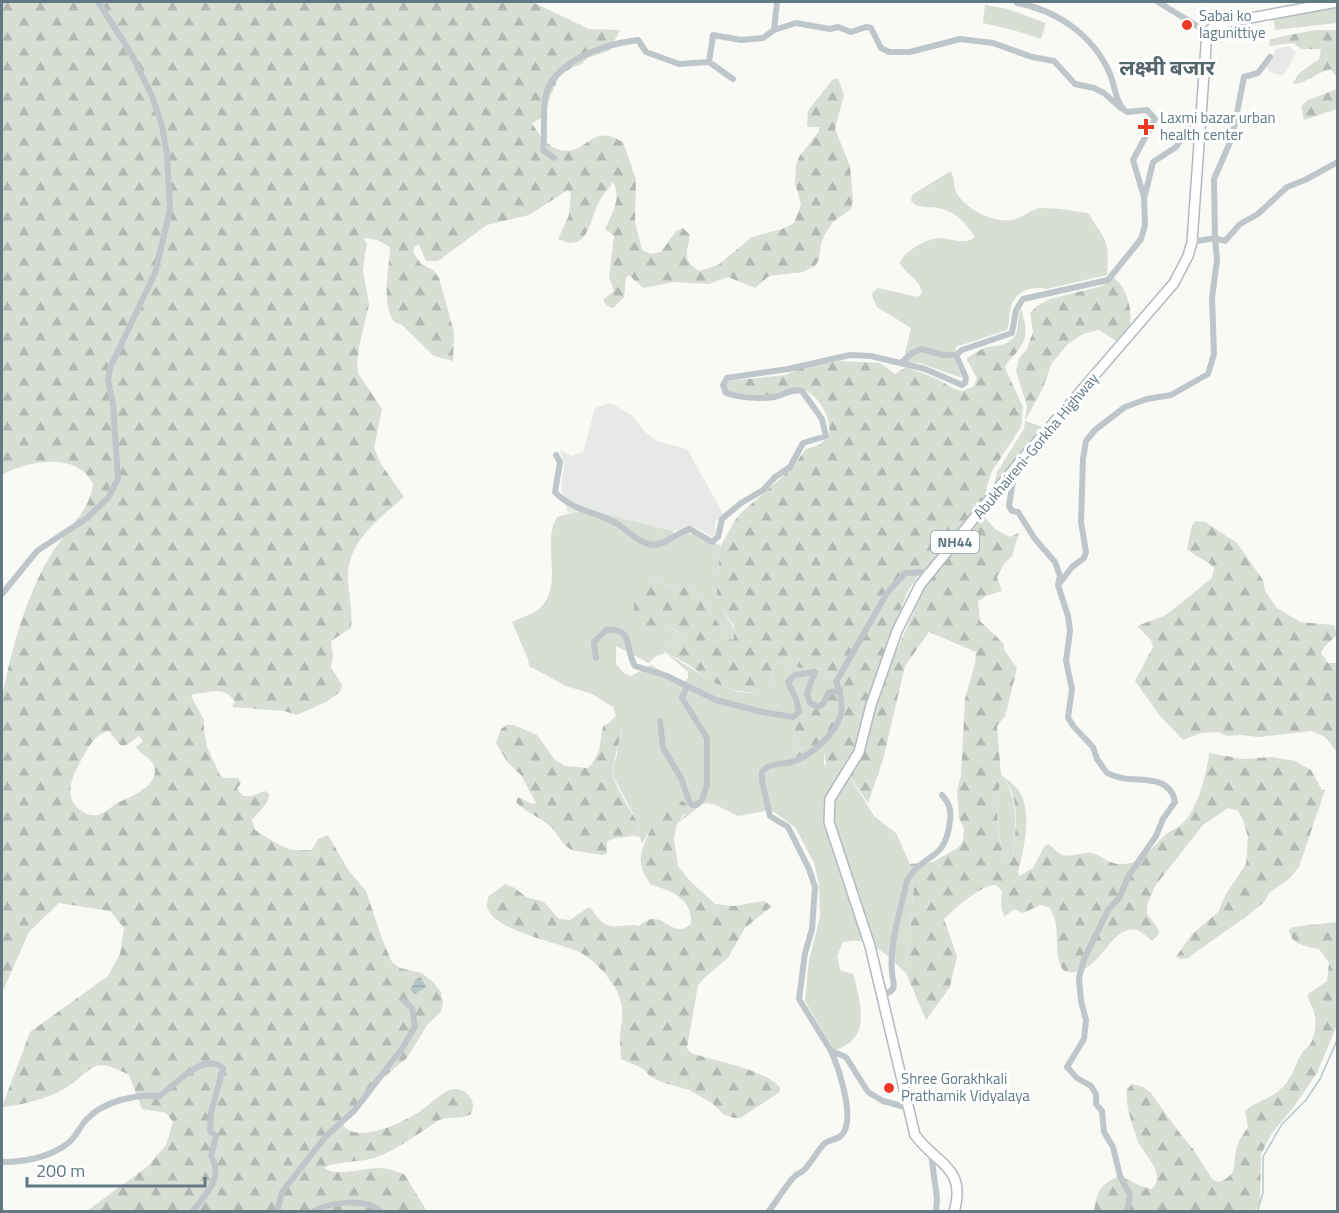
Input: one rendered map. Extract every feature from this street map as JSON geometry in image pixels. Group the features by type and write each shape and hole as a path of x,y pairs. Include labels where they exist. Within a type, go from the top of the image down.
{"main road":[{"path":"1207,32 1218,24 1337,2"},
{"name":"Abukhaireni-Gorkha Highway","path":"956,1210 958,1190 951,1170 931,1154 915,1136 870,946 829,822 830,799 858,752 871,705 897,631 920,585 1018,464 1174,284 1188,256 1195,220 1200,111 1207,32"}],"street":[{"path":"2,594 37,551 87,518 108,498 118,479 113,404 108,380 110,368 155,273 170,210 168,155 152,96 131,53 98,2"},
{"path":"774,30 777,2"},
{"path":"1158,2 1207,32"},
{"path":"1017,3 1032,5 1058,18 1079,32 1096,48 1110,74 1122,108"},
{"path":"709,62 713,35 741,40 763,38 774,30 796,23 830,29 838,27 851,32 866,27 871,28 881,48 897,53 910,52 960,39 993,44 1032,57 1054,61 1075,84 1094,88 1104,93 1127,112 1147,110 1155,119 1133,160 1144,197 1145,225 1141,239 1108,280 1023,299 1016,310 1012,333 956,355 944,355 922,349 912,353 901,363"},
{"path":"554,158 543,150 546,97 551,81 575,60 616,43 638,40 646,52 679,64 709,62 733,79"},
{"path":"1058,585 1072,567 1084,558 1086,552 1081,522 1083,459 1086,441 1095,430 1125,407 1147,399 1171,395 1208,374 1214,354 1212,298 1217,260 1214,179 1232,138 1244,77 1258,73 1270,57"},
{"path":"1144,197 1153,162 1176,147 1200,111"},
{"path":"1192,242 1215,238 1226,241 1240,224 1258,214 1287,187 1338,162"},
{"path":"556,455 560,462 555,492 564,502 617,523 639,539 652,544 663,543 679,532 690,529 702,534 712,542 718,537 722,519 741,503 763,490 790,467 803,443 826,436 822,419 802,391 797,390 773,397 737,397 726,393 723,385 728,378 788,369 850,355 871,356 925,369 962,385 966,378 956,355"},
{"path":"1018,464 1009,506 1012,511 1018,512 1054,562 1060,576 1058,585 1068,616 1070,631 1066,661 1072,689 1068,718 1093,747 1097,759 1107,773 1130,779 1141,778 1156,781 1168,786 1175,802 1163,819 1156,836 1129,875 1119,898 1108,910 1083,959 1079,978 1086,1020 1084,1039 1067,1068 1077,1078 1091,1086 1096,1094 1096,1104 1102,1112 1104,1132 1113,1147 1120,1176 1130,1195 1127,1212"},
{"path":"768,1212 794,1176 804,1169 824,1144 843,1134 847,1123 840,1073 831,1051 800,999 806,953 812,929 815,887 809,869 788,827 770,816 762,772 767,766 792,762 812,752 834,729 842,713 840,691 836,682 887,593 905,573 930,572"},
{"path":"596,658 594,642 606,630 616,629 626,635 631,660 641,669 649,669 716,700 762,712 793,717 799,712 788,682 795,675 815,672 807,693 810,703 818,707 823,704 829,692 840,691"},
{"path":"660,721 663,748 681,778 688,801 696,805 702,800 707,785 707,738 682,698 687,686"},
{"path":"881,990 888,993 895,986 891,957 907,880 913,871 941,850 948,838 949,804 942,795"},
{"path":"277,1212 282,1192 326,1136 354,1111 403,1047 415,1026 412,1008 404,1001"},
{"path":"831,1051 846,1057 868,1092 883,1101 905,1107 908,1105"},
{"path":"2,1162 50,1154 69,1143 86,1119 97,1110 143,1095 159,1096 194,1069 209,1063 218,1064 223,1068 211,1113 210,1131 216,1136 211,1156 217,1167 215,1178 206,1195 192,1212"},
{"path":"931,1154 937,1198 936,1212"},
{"path":"313,1212 324,1205 360,1203 378,1208 381,1212"}],"shaded area":[{"path":"1289,46 1296,53 1282,76 1270,72 1266,67 1276,49"},
{"path":"610,403 632,415 644,431 656,441 687,449 724,515 716,521 714,538 693,526 673,531 586,509 568,513 561,488 564,466 560,450 572,456 583,452 595,408"},
{"path":"420,977 426,987 415,994 410,990 414,981"}],"green space":[{"path":"2,2 532,2 589,29 620,30 609,51 587,58 582,64 571,68 559,77 544,117 532,123 540,136 551,146 564,151 580,147 595,138 604,136 623,142 636,179 635,222 642,250 651,254 661,252 676,231 683,228 690,235 688,260 694,268 700,271 718,265 752,237 782,229 794,223 801,205 795,183 796,165 799,157 819,131 819,127 808,127 808,111 832,80 838,78 844,95 835,129 850,166 853,200 851,209 833,222 825,234 821,243 819,260 815,266 803,272 769,276 755,288 728,277 709,284 674,282 643,288 629,275 626,278 624,297 613,308 607,306 603,300 614,291 609,277 614,236 605,229 615,206 616,188 613,182 599,203 589,228 581,239 575,242 558,239 569,215 571,194 568,190 529,215 487,225 438,261 426,261 419,245 415,246 413,252 421,264 433,270 439,278 454,332 453,361 434,356 402,325 394,322 387,296 390,247 377,240 364,238 367,245 363,271 369,304 359,347 358,373 382,409 374,448 381,464 404,497 374,523 358,543 352,555 348,581 351,628 331,641 333,656 331,667 342,685 340,692 326,702 297,715 284,711 232,707 235,702 222,692 191,696 204,720 207,747 220,775 224,778 238,778 241,783 237,789 243,796 252,796 265,791 270,795 266,804 252,820 255,830 281,846 293,850 312,850 318,839 328,835 349,871 366,891 392,962 400,968 422,973 441,992 443,1004 441,1012 427,1025 407,1058 383,1078 343,1125 350,1131 359,1133 381,1130 412,1116 454,1089 465,1092 471,1098 473,1106 471,1114 439,1120 383,1155 333,1164 324,1168 344,1172 384,1168 404,1174 427,1211 87,1211 148,1166 166,1145 173,1122 166,1113 142,1109 129,1075 99,1065 50,1096 2,1107 30,1032 108,976 120,954 124,928 110,911 59,903 29,932 2,993 2,697 15,643 40,574 54,549 87,504 93,484 85,473 65,463 32,464 2,475","holes":["109,731 120,745 128,744 138,736 140,737 143,741 136,747 153,763 154,777 140,792 102,813 97,815 84,813 75,805 71,794 72,782 79,764 91,744 103,733"]},
{"path":"985,5 1008,9 1046,23 1041,39 983,23"},
{"path":"1337,6 1337,23 1275,30 1273,16"},
{"path":"1315,30 1337,30 1337,78 1331,69 1303,82 1293,84 1298,74 1319,59 1321,49 1302,49 1293,43 1269,46 1270,39"},
{"path":"1337,89 1337,109 1304,120 1301,106 1308,100"},
{"path":"951,172 959,197 970,207 991,218 1012,220 1043,208 1088,213 1103,236 1108,254 1107,275 1047,289 1034,288 1023,291 1012,304 1007,330 956,347 954,358 962,378 920,363 900,362 904,358 911,328 877,307 872,296 878,288 918,297 922,293 919,284 900,263 906,254 916,246 934,239 966,241 975,237 964,222 950,212 920,206 911,201 912,195"},
{"path":"1114,278 1127,297 1130,314 1129,330 1118,342 1099,330 1083,334 1068,344 1052,363 1042,390 1025,421 1027,406 1016,371 1019,358 1027,349 1033,332 1030,313 1050,299 1102,286"},
{"path":"1021,308 1025,337 1005,368 1023,407 1021,427 992,471 986,489 991,494 937,560 918,576 908,591 888,642 854,759 838,777 827,771 824,751 813,758 786,758 802,750 793,734 803,708 822,709 832,692 842,683 837,677 826,671 800,668 780,662 774,665 772,681 776,688 775,692 733,690 711,681 663,649 661,646 686,641 681,634 672,629 648,629 633,616 635,596 646,582 690,587 701,598 727,636 731,640 734,639 734,626 721,607 717,594 721,546 742,512 792,468 806,449 819,445 829,436 828,421 822,406 805,390 795,388 771,396 761,396 732,393 725,385 728,381 785,375 802,368 839,361 880,363 895,374 906,367 963,391 974,386 977,378 967,358 984,348 1005,344 1012,340 1016,333"},
{"path":"1025,421 1046,428 996,489 993,488 997,472 1024,429"},
{"path":"586,509 673,531 675,536 688,533 699,535 721,546 718,583 723,609 734,629 734,639 731,640 727,636 701,598 690,587 646,582 649,629 674,630 687,641 662,646 664,652 666,653 714,682 736,691 748,693 776,688 772,681 774,665 780,662 831,673 842,683 832,692 822,709 797,723 793,734 802,750 787,758 824,751 824,764 838,777 848,774 874,816 896,833 910,864 914,885 906,973 884,953 865,942 843,942 837,956 840,970 853,974 861,1008 859,1029 846,1045 834,1050 805,1001 809,960 820,917 819,884 814,863 795,827 771,810 738,816 716,805 704,803 677,824 686,814 651,827 642,844 640,837 633,836 639,832 638,823 613,776 622,730 616,719 608,723 616,716 613,707 592,694 566,686 529,666 512,622 532,614 548,597 552,575 553,528 557,517","holes":["616,646 649,663 656,656 666,653 688,672 688,678 682,682 651,665 631,676 625,674 616,664"]},
{"path":"983,515 995,529 1010,537 1019,533 1012,556 1004,564 997,577 1002,591 978,601 980,621 1003,643 1005,651 1017,668 1005,716 997,726 1001,775 1016,787 1025,805 1026,828 1019,876 1033,868 1044,847 1049,844 1063,855 1091,853 1116,864 1128,864 1141,859 1165,835 1182,824 1189,816 1201,789 1209,753 1243,759 1272,757 1295,761 1311,770 1322,790 1325,790 1299,867 1289,879 1269,893 1265,901 1250,914 1189,958 1176,957 1192,934 1218,912 1226,894 1246,864 1248,837 1243,820 1238,811 1228,808 1203,825 1155,886 1147,905 1147,914 1157,927 1159,934 1152,941 1137,930 1127,930 1118,935 1087,968 1076,972 1064,971 1060,964 1056,924 1050,908 1041,905 1023,913 1014,909 1004,917 1001,906 1002,891 996,885 983,888 944,919 957,956 950,987 926,1020 906,973 914,885 910,864 933,862 958,848 963,841 964,829 959,818 957,791 961,775 965,699 976,652 929,632 905,666 883,760 868,803 848,774 872,719 891,663 933,574","holes":["1001,776 1008,784 1015,803 1016,814 1013,858 1010,862 1005,859 1002,849 997,818"]},
{"path":"1196,521 1205,522 1237,543 1263,580 1265,591 1277,608 1300,622 1334,625 1337,635 1321,653 1328,663 1337,663 1337,752 1325,737 1312,731 1259,737 1227,736 1218,732 1201,733 1183,740 1160,716 1135,681 1153,647 1151,640 1137,626 1166,615 1212,578 1214,568 1187,549 1192,525"},
{"path":"616,719 620,720 621,731 613,776 638,823 639,832 607,842 607,853 604,855 572,850 550,826 516,802 518,797 532,804 536,803 521,775 508,763 496,743 501,729 507,725 514,725 537,735 555,760 565,766 587,768 599,751 603,726"},
{"path":"1001,775 1014,804 1015,836 1013,858 1010,862 1005,859 998,828 997,806"},
{"path":"675,797 686,803 688,809 677,824 674,838 678,866 690,881 715,904 734,906 764,901 772,906 745,928 728,958 698,985 687,1048 691,1053 762,1075 780,1087 777,1094 740,1118 723,1114 712,1103 689,1090 661,1082 642,1068 621,1059 621,1003 617,991 601,969 579,952 527,935 500,922 491,915 487,906 488,897 505,884 515,888 526,897 544,902 559,919 570,920 589,907 602,922 610,926 639,926 648,920 655,919 678,929 691,924 691,915 684,902 673,893 651,885 642,869 641,862 642,849 658,813"},
{"path":"1337,922 1337,1025 1317,1073 1293,1108 1272,1133 1261,1154 1260,1202 1255,1211 1094,1212 1101,1189 1113,1179 1120,1176 1152,1189 1156,1183 1155,1170 1137,1139 1129,1114 1127,1089 1132,1084 1150,1092 1213,1180 1219,1182 1230,1175 1233,1171 1238,1144 1248,1127 1245,1111 1277,1092 1289,1079 1313,1037 1315,1015 1308,994 1327,981 1329,963 1319,949 1296,942 1289,930 1293,927"}],"waterway":[{"path":"1257,1212 1263,1193 1263,1157 1282,1124 1306,1100 1320,1079 1338,1038"}],"place":[{"name":"Sabai ko lagunittiye","path":"1187,25"},
{"name":"Laxmi bazar urban health center","path":"1146,127"},
{"name":"Shree Gorakhkali Prathamik Vidyalaya","path":"889,1088"}],"district":[{"name":"लक्ष्मी बजार","path":"1167,68"}]}
